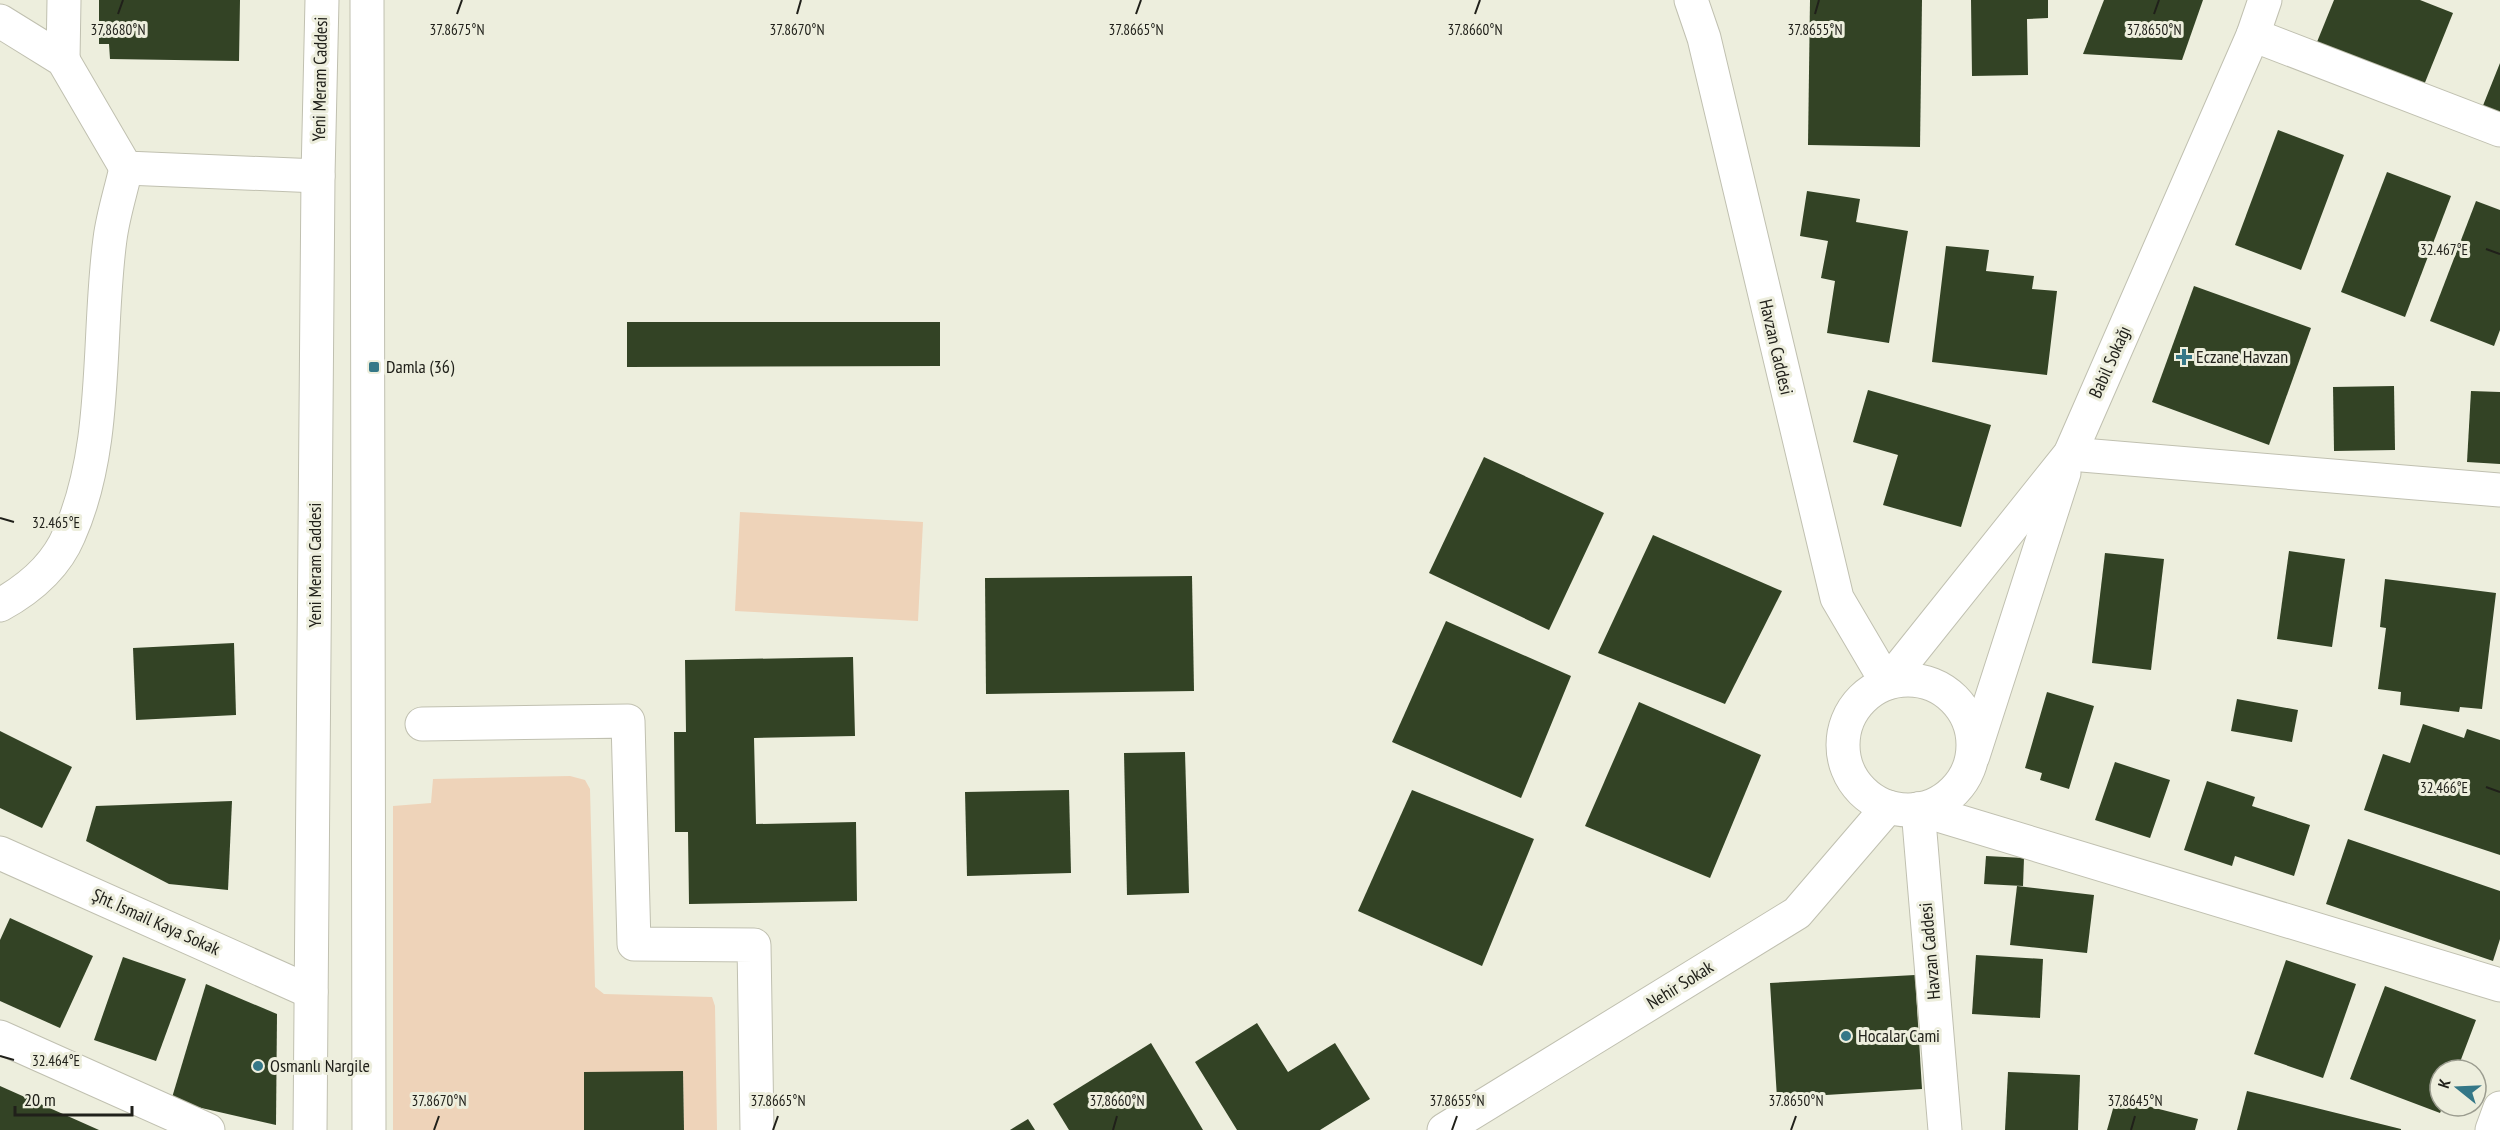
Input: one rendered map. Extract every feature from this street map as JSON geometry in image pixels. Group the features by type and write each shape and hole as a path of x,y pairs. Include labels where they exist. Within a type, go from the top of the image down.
{"street":[{"path":"63,60 64,0"},
{"name":"Yeni Meram Caddesi","path":"310,1130 318,176 322,0"},
{"path":"367,0 369,1130"},
{"name":"Havzan Caddesi","path":"1691,0 1704,38 1837,598 1887,683"},
{"name":"Babil Sokağı","path":"1887,683 2070,454 2253,35 2265,0"},
{"path":"0,21 63,60 126,168 110,238 92,465 69,536 48,569 0,605"},
{"path":"2253,35 2500,130"},
{"path":"126,168 318,176"},
{"path":"1903,808 1931,806 1951,794 1965,777 2070,454 2500,490"},
{"path":"1973,756 1973,733 1965,712 1950,695 1931,684 1910,679 1887,683 1869,693 1855,707 1846,725 1843,745 1846,765 1855,783 1870,798 2500,985"},
{"path":"422,724 628,721 634,944 754,945 757,1130"},
{"name":"Havzan Caddesi","path":"1903,808 1945,1130"},
{"name":"Nehir Sokak","path":"1444,1130 1797,913 1903,808"},
{"name":"Şht. İsmail Kaya Sokak","path":"0,853 311,992"},
{"path":"0,1037 208,1130"},
{"path":"2492,1130 2500,1108"}],"shaded area":[{"path":"740,512 923,522 918,621 735,611"},
{"path":"570,776 585,780 590,789 595,987 604,994 712,997 715,1006 717,1130 684,1130 683,1071 584,1130 393,1130 393,806 431,803 433,779"}],"building":[{"path":"99,0 240,0 239,61 110,59 109,44 99,44"},
{"path":"1810,0 1922,0 1920,147 1808,145"},
{"path":"1971,0 2048,0 2048,18 2027,19 2028,75 1972,76"},
{"path":"2104,0 2203,0 2182,60 2083,54"},
{"path":"2334,0 2420,0 2453,13 2424,85 2317,42"},
{"path":"2500,63 2500,115 2482,108"},
{"path":"2278,130 2344,155 2301,270 2235,245"},
{"path":"2387,172 2451,196 2405,317 2341,292"},
{"path":"1807,191 1860,199 1856,222 1908,231 1889,343 1827,333 1835,281 1821,278 1828,241 1800,236"},
{"path":"2476,201 2500,210 2500,330 2494,346 2430,321"},
{"path":"1946,246 1989,250 1986,271 2034,276 2032,289 2057,291 2047,375 1932,362"},
{"path":"2194,286 2311,328 2269,445 2152,402"},
{"path":"627,322 940,322 940,366 627,367"},
{"path":"2394,386 2395,450 2334,451 2333,387"},
{"path":"1868,390 1991,425 1961,527 1883,505 1898,455 1853,442"},
{"path":"2471,391 2500,392 2500,464 2467,462"},
{"path":"1484,457 1604,513 1549,630 1429,573"},
{"path":"1653,535 1782,591 1725,704 1598,653"},
{"path":"2289,551 2345,559 2332,647 2277,639"},
{"path":"2105,553 2164,559 2151,670 2092,663"},
{"path":"1192,576 1194,691 986,694 985,578"},
{"path":"2385,579 2496,593 2482,709 2460,707 2459,712 2400,705 2401,692 2378,689 2386,628 2380,627"},
{"path":"1446,621 1571,676 1521,798 1392,742"},
{"path":"234,643 236,715 136,720 133,648"},
{"path":"853,657 855,736 754,738 756,824 856,822 857,901 689,904 688,832 675,832 674,732 686,732 685,660"},
{"path":"2047,692 2094,706 2069,789 2040,780 2042,773 2025,768"},
{"path":"2237,699 2298,710 2292,742 2231,731"},
{"path":"1639,702 1761,755 1710,878 1585,826"},
{"path":"2423,724 2464,738 2467,729 2500,740 2500,855 2364,810 2383,754 2410,763"},
{"path":"0,731 72,767 42,828 0,808"},
{"path":"1185,752 1189,893 1127,895 1124,753"},
{"path":"2115,762 2170,780 2150,838 2095,820"},
{"path":"2207,781 2255,797 2252,806 2310,825 2294,876 2235,856 2232,866 2184,850"},
{"path":"1069,790 1071,873 967,876 965,792"},
{"path":"1412,790 1534,839 1482,966 1358,911"},
{"path":"232,801 228,890 169,884 86,841 96,806"},
{"path":"2348,839 2500,891 2500,939 2493,961 2326,904"},
{"path":"1986,856 2024,858 2023,886 1984,884"},
{"path":"2017,886 2094,895 2087,953 2010,945"},
{"path":"10,918 93,956 60,1028 0,1001 0,940"},
{"path":"1976,955 2043,959 2040,1018 1972,1014"},
{"path":"123,957 186,979 156,1061 94,1040"},
{"path":"2286,960 2356,984 2323,1078 2254,1054"},
{"name":"Hocalar Cami","path":"1915,975 1922,1089 1777,1098 1770,983"},
{"path":"206,984 277,1014 276,1125 171,1101"},
{"path":"2385,986 2476,1020 2462,1058 2428,1058 2428,1108 2350,1079"},
{"path":"1257,1023 1288,1072 1335,1043 1370,1099 1320,1130 1237,1130 1195,1062"},
{"path":"1151,1043 1203,1130 1069,1130 1053,1104"},
{"path":"683,1071 684,1130 584,1130 584,1072"},
{"path":"2008,1072 2080,1075 2078,1130 2005,1130"},
{"path":"0,1086 99,1130 0,1130"},
{"path":"2247,1091 2401,1129 2401,1130 2237,1130"},
{"path":"2116,1098 2198,1119 2195,1130 2107,1130"},
{"path":"1028,1119 1035,1130 1010,1130"}],"place":[{"name":"Eczane Havzan","path":"2184,357"},
{"name":"Damla (36)","path":"374,367"},
{"name":"Hocalar Cami","path":"1846,1036"},
{"name":"Osmanlı Nargile","path":"258,1066"}]}
